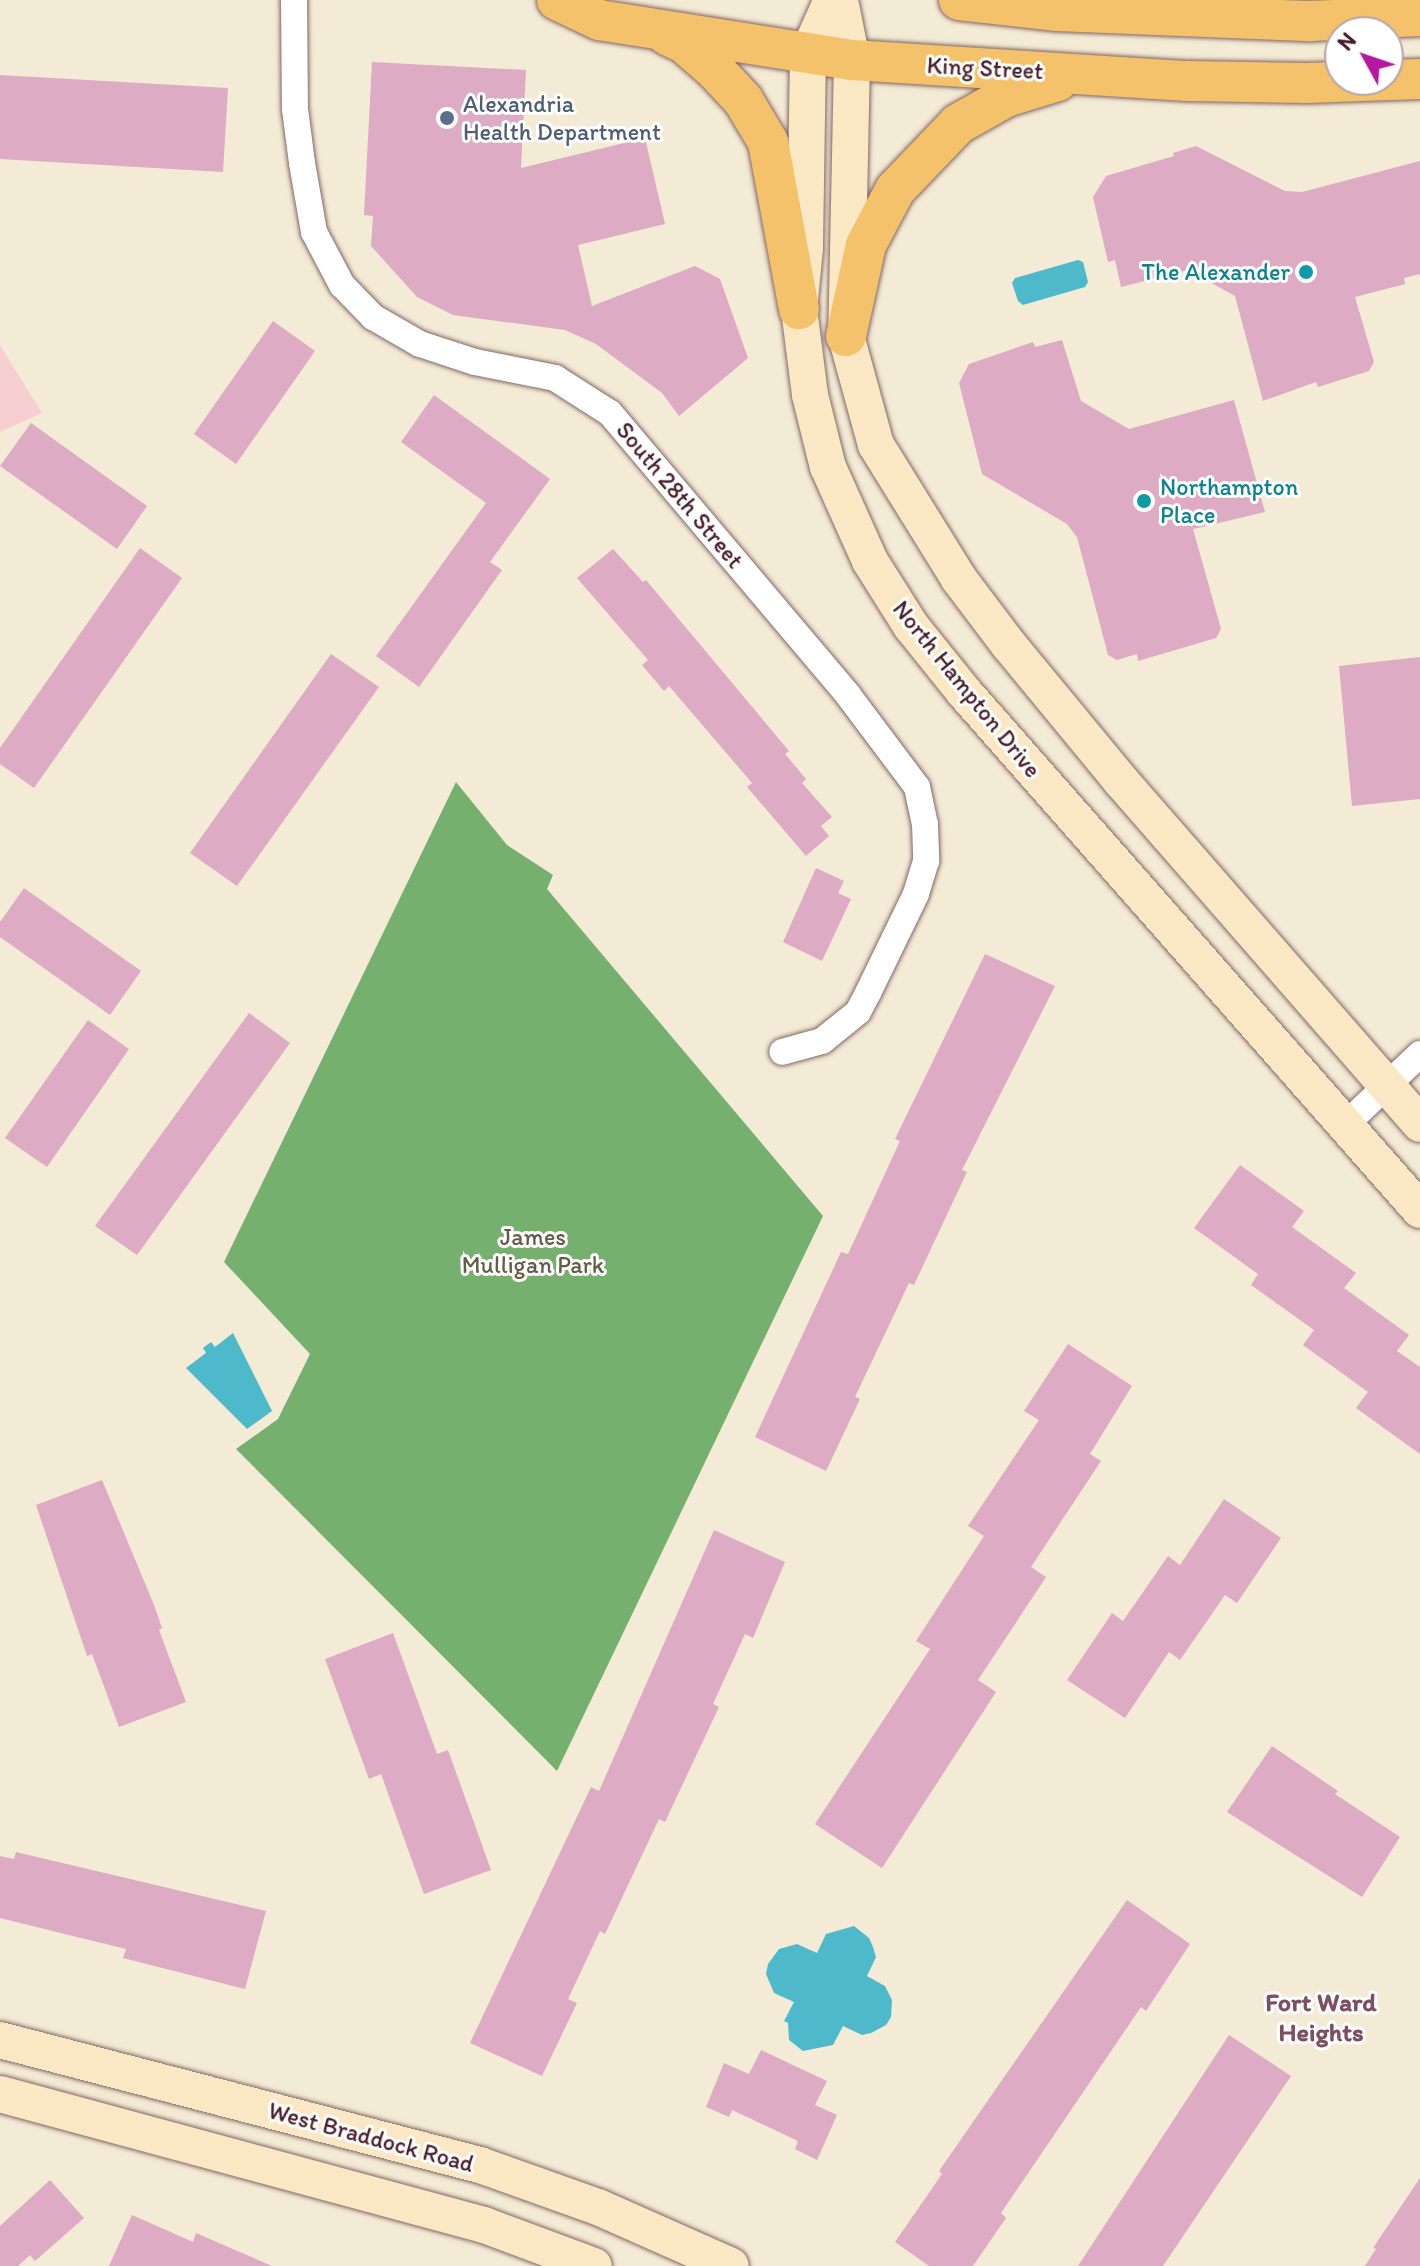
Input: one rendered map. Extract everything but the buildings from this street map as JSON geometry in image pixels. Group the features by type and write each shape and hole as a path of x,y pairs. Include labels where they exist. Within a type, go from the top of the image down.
{"main road":[{"name":"King Street","path":"557,0 599,20 852,60 1277,83 1420,79"},
{"path":"959,0 1057,11 1311,21 1420,16"},
{"path":"652,28 684,43 716,71 743,100 768,142 799,309"},
{"path":"846,336 866,245 895,190 927,154 958,124 1006,97 1084,74"}],"street":[{"name":"South 28th Street","path":"294,0 295,109 307,194 314,232 342,285 373,317 420,344 475,362 555,378 581,391 610,413 848,695 917,787 925,824 926,861 916,894 868,993 858,1012 822,1041 782,1052"},
{"name":"North Hampton Drive","path":"832,0 808,53 805,248 799,309 810,395 828,467 870,561 911,626 1077,823 1420,1210"},
{"path":"840,0 852,60 846,336 876,445 959,579 1121,781 1420,1124"},
{"path":"1346,1124 1420,1054"},
{"name":"West Braddock Road","path":"0,2040 480,2165 598,2207 731,2266"},
{"path":"0,2094 484,2225 594,2266"}],"shaded area":[{"path":"0,345 42,413 0,432"}],"green space":[{"name":"James Mulligan Park","path":"456,782 507,845 553,875 547,889 823,1216 557,1771 236,1449 278,1419 310,1354 224,1262"}],"water":[{"path":"1078,260 1083,262 1088,282 1085,287 1023,305 1018,301 1012,283 1015,278"},
{"path":"233,1333 272,1411 247,1429 186,1368 206,1353 203,1348 211,1342 215,1347"},
{"path":"854,1926 869,1938 873,1947 876,1957 867,1976 885,1986 892,2000 891,2017 886,2025 862,2035 843,2026 833,2045 803,2051 789,2040 788,2023 784,2021 794,2002 774,1993 766,1974 768,1964 779,1949 797,1944 817,1953 826,1934"}],"place":[{"name":"Alexandria Health Department","path":"447,118"},
{"name":"The Alexander","path":"1306,272"},
{"name":"Northampton Place","path":"1144,501"}],"district":[{"name":"Fort Ward Heights","path":"1321,2018"}]}
